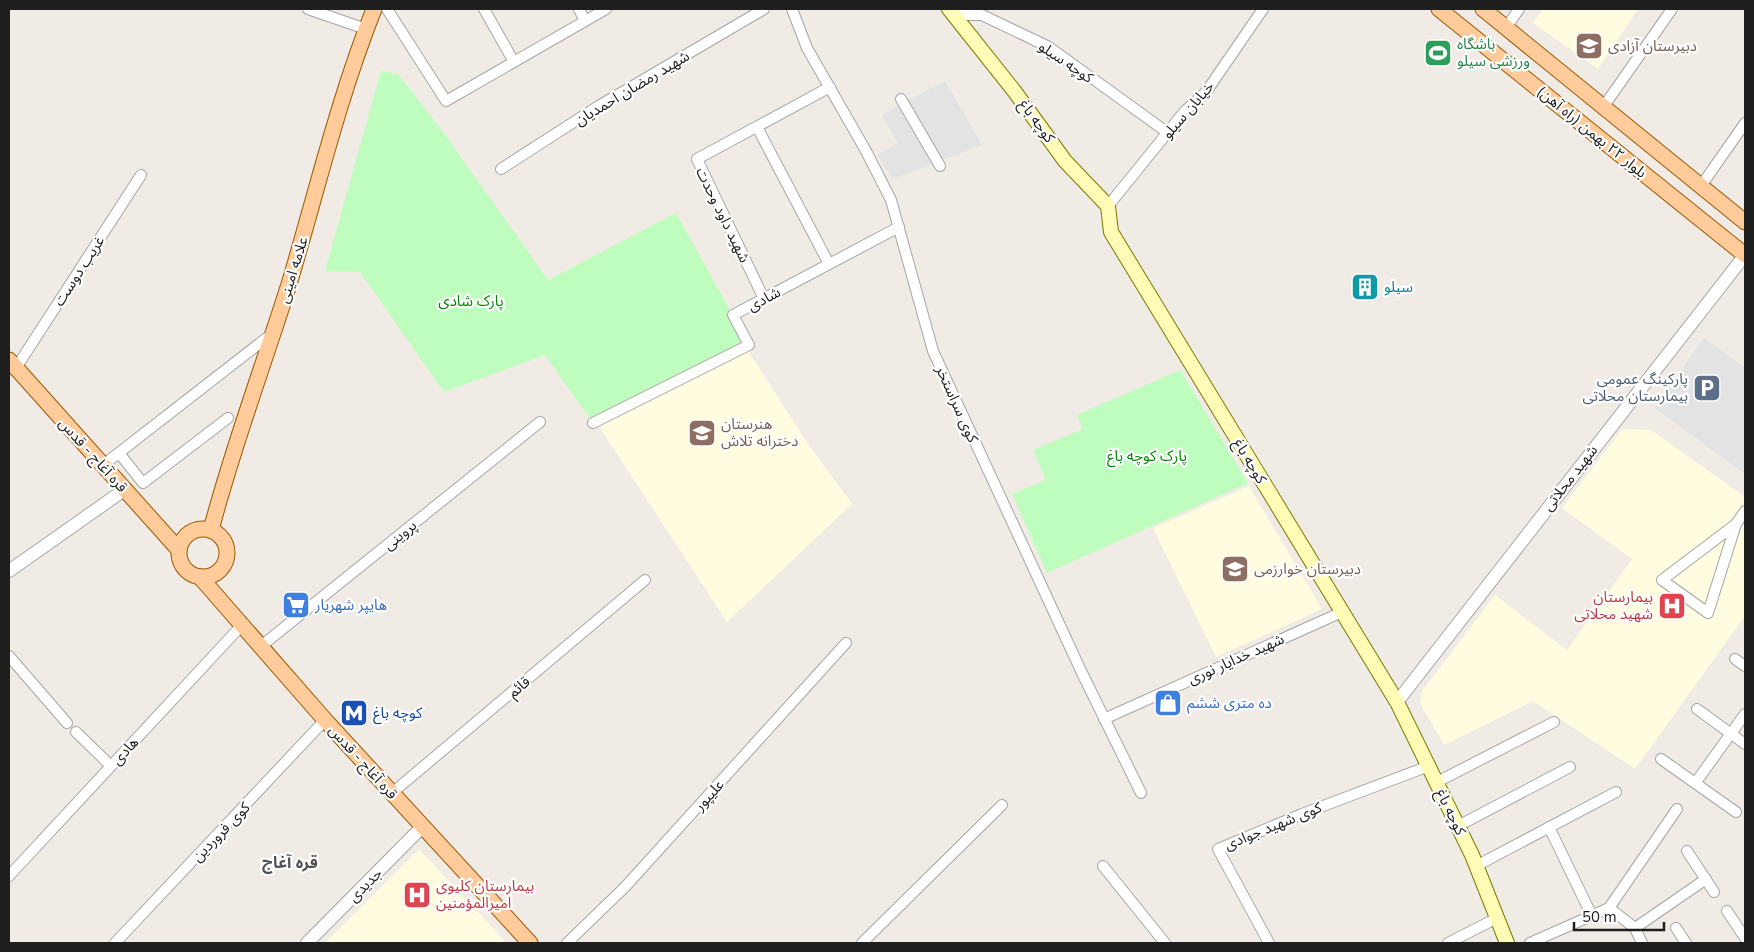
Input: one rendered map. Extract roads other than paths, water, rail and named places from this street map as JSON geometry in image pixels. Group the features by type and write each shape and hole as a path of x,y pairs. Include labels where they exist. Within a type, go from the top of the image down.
{"main road":[{"name":"علامه امینی","path":"211,530 222,488 273,333 366,29 374,9"},
{"name":"بلوار ۲۲ بهمن (راه آهن)","path":"1438,9 1745,255"},
{"name":"بلوار ۲۲ بهمن (راه آهن)","path":"1483,9 1745,222"},
{"name":"کوچه باغ","path":"952,12 1010,85 1065,161 1108,206 1111,232 1397,702 1458,826 1507,943"},
{"name":"قره آغاج - قدس","path":"12,364 179,550"},
{"path":"197,530 211,530 223,540 227,554 224,566 219,571 214,575 200,578 188,573 181,563 179,550 185,537 197,530"},
{"name":"قره آغاج - قدس","path":"200,578 325,720 527,942"}],"street":[{"path":"308,9 366,29"},
{"path":"387,9 446,101 606,9"},
{"path":"484,9 514,62"},
{"path":"579,9 585,21"},
{"name":"شهید رمضان احمدیان","path":"501,169 597,107 764,9"},
{"name":"کوی سراستخر","path":"792,9 807,48 891,200 933,351 1104,719 1141,793"},
{"name":"خیابان سیلو","path":"1108,206 1185,111 1206,92 1263,9"},
{"path":"1506,28 1519,9"},
{"path":"1604,106 1672,9"},
{"name":"کوچه سیلو","path":"952,12 982,15 1049,47 1168,133"},
{"name":"شهید داود وحدت","path":"764,299 696,160 830,87"},
{"path":"901,99 940,166"},
{"path":"1701,186 1745,123"},
{"path":"756,127 830,264"},
{"name":"غریب دوست","path":"12,364 141,174"},
{"name":"شادی","path":"593,423 749,345 733,315 899,227"},
{"name":"شهید محلاتی","path":"1397,702 1745,255"},
{"path":"102,466 273,333"},
{"path":"119,453 143,483 228,418"},
{"name":"پروینی","path":"260,647 540,422"},
{"path":"9,571 124,490"},
{"path":"1736,524 1662,580 1708,613 1736,524 1745,511"},
{"name":"قائم","path":"392,793 646,580"},
{"name":"شهید خدایار نوری","path":"1104,719 1342,612"},
{"name":"هادی","path":"9,876 242,626"},
{"name":"علیپور","path":"567,943 625,887 846,643"},
{"path":"9,656 68,723"},
{"path":"1735,659 1745,666"},
{"path":"1697,709 1745,744"},
{"path":"1696,782 1745,714"},
{"name":"کوی فروردین","path":"115,943 325,720"},
{"path":"1437,782 1554,722"},
{"path":"76,732 111,766"},
{"path":"1661,759 1736,812"},
{"name":"کوی شهید جوادی","path":"1270,943 1218,849 1302,814 1429,766"},
{"path":"1458,826 1570,766"},
{"path":"1476,866 1616,792"},
{"path":"862,943 1002,805"},
{"path":"1530,943 1609,908 1676,809"},
{"name":"جدیدی","path":"307,943 422,827"},
{"path":"1549,827 1592,916"},
{"path":"1687,851 1714,892"},
{"path":"1103,866 1165,943"},
{"path":"1635,928 1706,880"},
{"path":"1609,908 1635,928 1642,943"},
{"path":"1727,911 1745,938"},
{"path":"1448,943 1497,918"},
{"path":"1676,928 1686,943"}],"place":[{"name":"دبیرستان آزادی","path":"1589,46"},
{"name":"باشگاه ورزشی سیلو","path":"1438,53"},
{"name":"سیلو","path":"1365,287"},
{"name":"پارکینگ عمومی بیمارستان محلاتی","path":"1707,388"},
{"name":"هنرستان دخترانه تلاش","path":"702,433"},
{"name":"دبیرستان خوارزمی","path":"1235,569"},
{"name":"هایپر شهریار","path":"296,605"},
{"name":"بیمارستان شهید محلاتی","path":"1672,606"},
{"name":"ده متری ششم","path":"1168,703"},
{"name":"کوچه باغ","path":"354,713"},
{"name":"بیمارستان کلیوی امیرالمؤمنین","path":"417,895"}],"district":[{"name":"قره آغاج","path":"290,863"}],"park label":[{"name":"پارک شادی","path":"471,301"},
{"name":"پارک کوچه باغ","path":"1147,456"}]}
